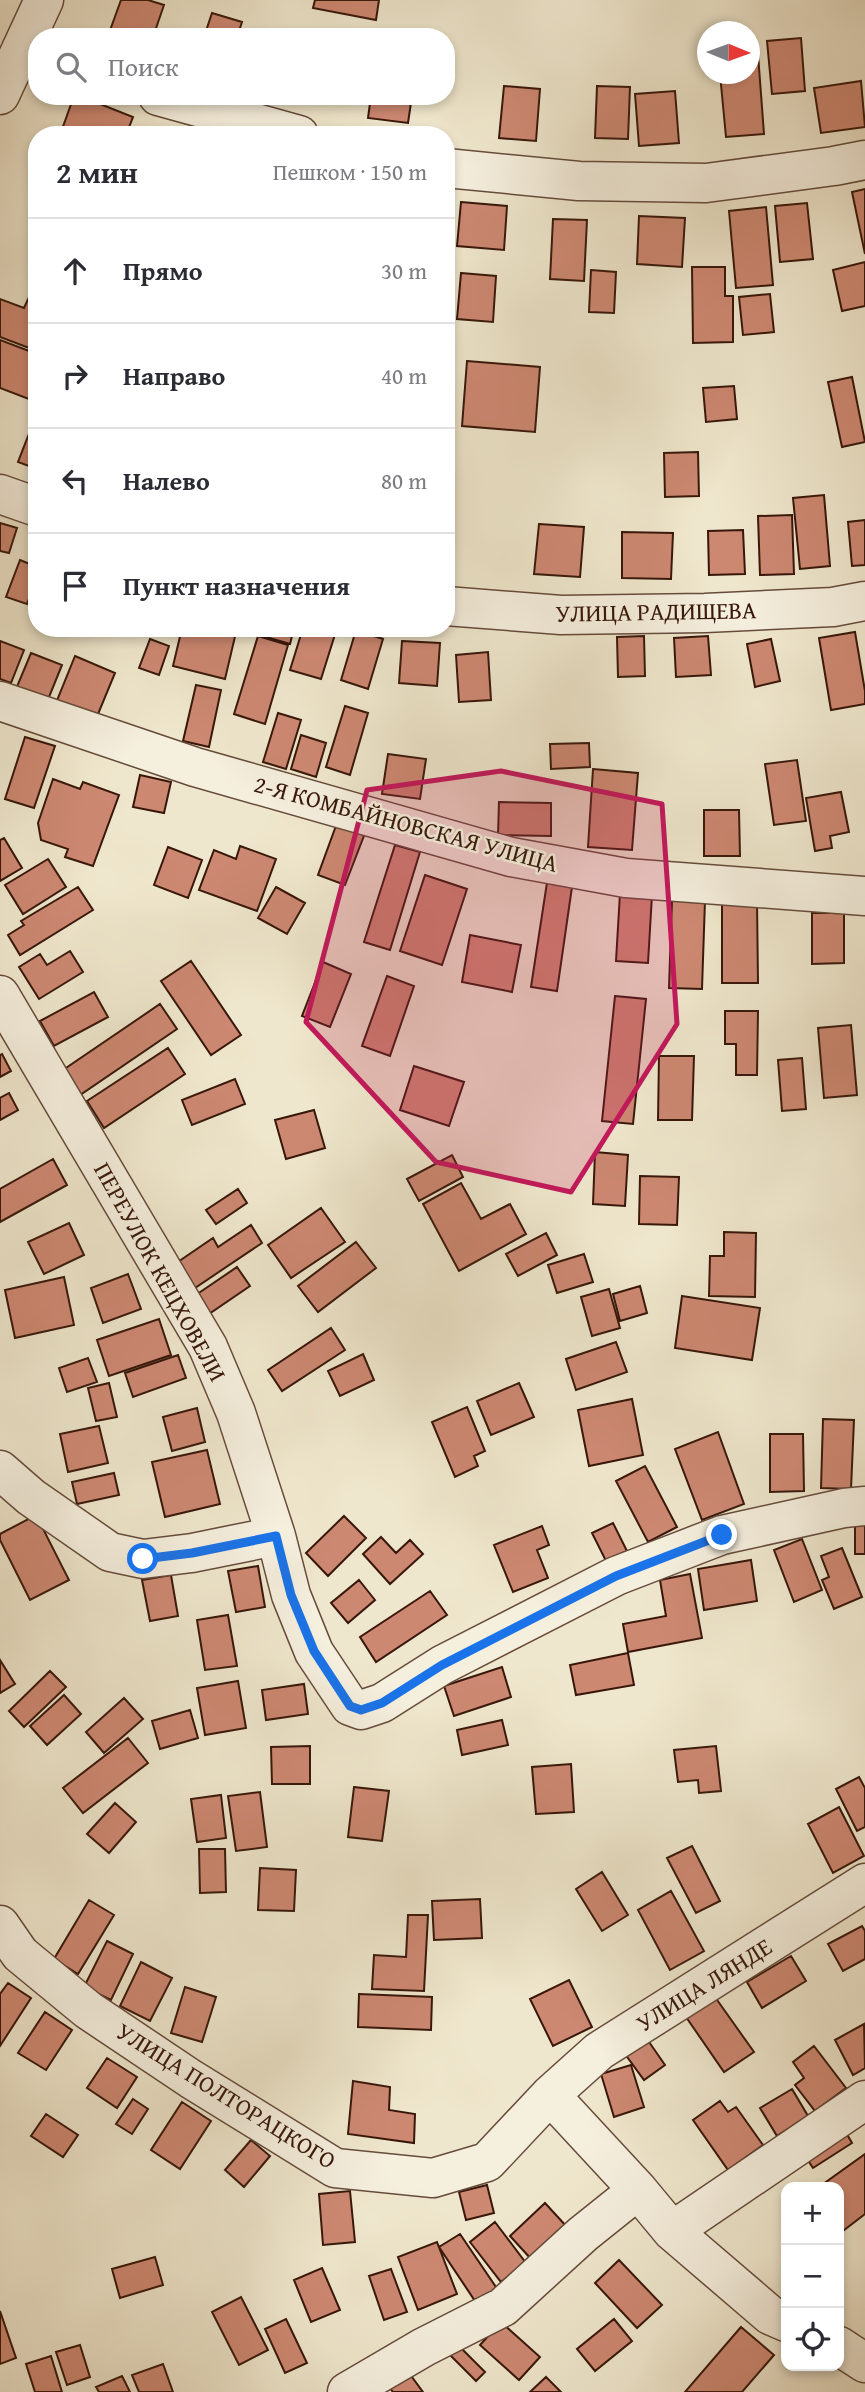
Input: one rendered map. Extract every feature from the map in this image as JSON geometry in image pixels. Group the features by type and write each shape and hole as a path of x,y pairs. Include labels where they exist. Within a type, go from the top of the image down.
{"street":[{"path":"36,28 44,0"},
{"path":"0,95 28,54"},
{"path":"191,105 266,126"},
{"path":"455,169 579,181 706,183 865,160"},
{"path":"0,494 28,504"},
{"name":"УЛИЦА РАДИЩЕВА","path":"455,607 562,615 730,612 833,607 865,601"},
{"name":"2-Я КОМБАЙНОВСКАЯ УЛИЦА","path":"0,701 195,767 511,857 626,878 865,895"},
{"name":"ПЕРЕУЛОК КЕЦХОВЕЛИ","path":"0,995 208,1347 236,1413 276,1536 291,1595 314,1651 350,1706 361,1710 382,1703 442,1665 616,1576 722,1535 844,1508 865,1506"},
{"path":"0,1470 31,1497 110,1552 143,1559 192,1553 276,1536"},
{"name":"УЛИЦА ЛЯНДЕ","path":"550,2095 599,2051 865,1883"},
{"name":"УЛИЦА ПОЛТОРАЦКОГО","path":"0,1926 20,1954 88,2010 191,2079 335,2168 433,2178 486,2162 550,2095"},
{"path":"550,2095 673,2231 770,2315 781,2320"},
{"path":"673,2231 865,2100"},
{"path":"347,2392 424,2347 502,2308 583,2234 638,2190"},
{"path":"844,2349 865,2363"}],"highlighted area":[{"path":"501,771 662,804 677,1024 571,1192 436,1162 306,1022 367,790"}],"building":[{"path":"121,0 148,0 164,5 156,28 111,28"},
{"path":"315,0 379,0 376,20 313,8"},
{"path":"212,13 242,22 240,28 207,28"},
{"path":"801,38 805,91 772,94 767,41"},
{"path":"760,81 764,134 726,137 721,84 760,84"},
{"path":"861,81 865,127 821,133 814,88"},
{"path":"504,86 540,89 536,141 499,138"},
{"path":"597,86 630,87 628,139 595,138"},
{"path":"675,91 679,143 639,146 635,94"},
{"path":"71,105 103,105 133,117 130,126 63,126"},
{"path":"370,105 411,105 408,123 368,118"},
{"path":"865,189 865,254 852,192"},
{"path":"461,202 507,206 504,250 457,246"},
{"path":"807,203 813,259 780,262 775,206"},
{"path":"766,207 773,285 736,288 729,211"},
{"path":"639,216 685,218 682,267 637,264"},
{"path":"553,219 587,220 584,281 550,279"},
{"path":"865,262 865,306 842,311 833,270"},
{"path":"692,267 725,267 725,296 733,296 733,342 693,343"},
{"path":"591,270 616,272 614,313 589,312"},
{"path":"461,273 496,276 493,322 457,319"},
{"path":"770,294 774,332 743,335 739,297"},
{"path":"0,299 24,308 28,299 28,348 0,337"},
{"path":"0,340 28,351 28,399 0,388"},
{"path":"467,361 540,367 535,432 462,426"},
{"path":"852,377 865,442 842,447 828,382"},
{"path":"734,386 737,419 706,422 703,388"},
{"path":"28,436 28,466 18,462"},
{"path":"698,452 699,496 665,497 664,453"},
{"path":"824,495 830,566 800,569 793,498"},
{"path":"792,515 794,574 760,575 758,516"},
{"path":"865,520 865,565 852,566 848,522"},
{"path":"0,523 17,528 9,553 0,551"},
{"path":"539,524 584,527 580,577 534,574"},
{"path":"743,530 745,574 709,575 708,531"},
{"path":"622,532 673,533 671,579 622,578"},
{"path":"20,560 28,563 27,604 6,597"},
{"path":"855,632 865,704 831,710 819,638"},
{"path":"644,636 645,676 618,677 617,637"},
{"path":"708,636 711,675 676,677 674,638"},
{"path":"180,637 235,637 225,679 173,666"},
{"path":"258,637 288,645 265,724 234,714"},
{"path":"266,637 292,637 290,644"},
{"path":"300,637 334,637 321,679 290,670"},
{"path":"354,637 383,639 368,689 341,680"},
{"path":"150,639 169,646 159,675 139,668"},
{"path":"771,639 780,681 755,687 747,644"},
{"path":"0,641 24,650 11,683 0,679"},
{"path":"402,641 440,643 437,686 399,683"},
{"path":"488,652 491,700 459,702 456,655"},
{"path":"31,653 62,665 47,702 16,689"},
{"path":"75,656 115,673 96,719 56,703"},
{"path":"196,685 221,690 209,747 183,741"},
{"path":"345,706 368,713 350,775 326,767"},
{"path":"278,713 301,720 286,769 263,762"},
{"path":"301,735 326,743 316,777 291,769"},
{"path":"25,737 55,746 34,808 5,799"},
{"path":"589,743 590,767 551,769 550,744"},
{"path":"388,754 426,759 420,799 382,794"},
{"path":"797,760 806,821 774,825 765,764"},
{"path":"593,769 638,773 632,850 588,847"},
{"path":"140,775 171,782 164,813 133,807"},
{"path":"53,779 80,789 83,782 119,795 93,866 65,857 68,849 41,840 38,823"},
{"path":"841,792 849,832 830,836 832,848 815,851 806,798"},
{"path":"499,802 551,803 551,836 498,835"},
{"path":"704,810 739,810 740,856 704,856"},
{"path":"337,823 365,833 345,885 318,875"},
{"path":"4,838 22,868 0,881 0,840"},
{"path":"395,845 420,852 390,950 364,942"},
{"path":"240,846 276,859 257,911 199,890 214,850 236,859"},
{"path":"168,847 202,860 188,898 154,885"},
{"path":"48,859 66,887 23,914 5,885"},
{"path":"425,875 467,889 442,965 400,951"},
{"path":"548,876 573,880 557,991 531,987"},
{"path":"78,887 93,910 20,955 8,935 24,925 21,921"},
{"path":"276,887 305,903 287,934 258,918"},
{"path":"620,893 652,895 648,963 616,961"},
{"path":"672,899 705,900 702,989 669,988"},
{"path":"757,900 758,983 722,983 722,901"},
{"path":"812,913 844,913 844,963 812,964"},
{"path":"470,935 521,945 512,992 462,982"},
{"path":"70,951 83,972 39,999 19,967 40,954 47,965"},
{"path":"191,961 241,1035 211,1055 161,981"},
{"path":"323,962 351,974 330,1027 302,1016"},
{"path":"387,976 414,986 390,1056 362,1046"},
{"path":"94,992 108,1017 54,1046 40,1021"},
{"path":"615,996 646,999 633,1124 602,1121"},
{"path":"160,1004 177,1029 80,1095 63,1070"},
{"path":"725,1011 758,1011 757,1075 736,1075 736,1044 725,1044"},
{"path":"851,1025 857,1095 824,1098 818,1028"},
{"path":"168,1048 185,1074 104,1128 87,1101"},
{"path":"2,1054 11,1071 0,1077 0,1055"},
{"path":"659,1056 694,1056 692,1120 658,1120"},
{"path":"802,1058 806,1109 782,1111 778,1060"},
{"path":"414,1066 464,1082 449,1126 400,1110"},
{"path":"235,1079 245,1104 192,1125 182,1100"},
{"path":"9,1093 18,1110 0,1120 0,1098"},
{"path":"314,1110 325,1148 286,1159 275,1120"},
{"path":"595,1152 628,1155 625,1206 593,1204"},
{"path":"452,1155 463,1177 419,1201 407,1179"},
{"path":"53,1159 67,1185 0,1222 0,1189"},
{"path":"640,1176 679,1177 677,1225 639,1224"},
{"path":"461,1183 481,1219 510,1204 526,1234 459,1271 423,1204"},
{"path":"238,1189 247,1203 216,1224 206,1210"},
{"path":"321,1208 345,1242 291,1278 268,1245"},
{"path":"69,1223 84,1255 44,1274 28,1242"},
{"path":"251,1225 262,1243 189,1292 172,1266 213,1238 218,1247"},
{"path":"724,1232 756,1233 755,1297 709,1296 710,1256 724,1256"},
{"path":"546,1233 557,1255 518,1276 506,1254"},
{"path":"356,1242 376,1268 318,1312 298,1286"},
{"path":"584,1254 593,1282 557,1293 548,1265"},
{"path":"237,1267 250,1286 203,1318 190,1299"},
{"path":"128,1274 141,1309 103,1323 91,1288"},
{"path":"64,1277 74,1325 15,1338 5,1290"},
{"path":"640,1286 647,1313 620,1321 613,1294"},
{"path":"609,1289 620,1328 592,1336 581,1297"},
{"path":"682,1296 760,1308 752,1360 675,1348"},
{"path":"159,1319 171,1355 109,1376 97,1340"},
{"path":"331,1328 345,1350 282,1391 268,1370"},
{"path":"616,1342 627,1372 576,1390 566,1359"},
{"path":"363,1354 374,1380 340,1396 328,1371"},
{"path":"178,1355 186,1378 133,1397 125,1373"},
{"path":"88,1358 97,1382 67,1392 59,1368"},
{"path":"109,1383 117,1417 96,1421 88,1388"},
{"path":"519,1383 534,1417 491,1435 477,1401"},
{"path":"632,1399 643,1455 589,1466 578,1410"},
{"path":"467,1407 485,1451 474,1456 478,1466 455,1477 432,1422"},
{"path":"197,1408 205,1442 172,1451 163,1417"},
{"path":"823,1419 854,1420 851,1489 821,1488"},
{"path":"99,1426 108,1463 68,1472 60,1434"},
{"path":"718,1432 744,1504 702,1520 675,1449"},
{"path":"770,1434 803,1434 804,1491 770,1492"},
{"path":"207,1450 220,1504 165,1517 152,1462"},
{"path":"645,1466 677,1527 648,1542 616,1481"},
{"path":"114,1473 119,1495 77,1504 72,1482"},
{"path":"36,1515 69,1580 30,1600 0,1540 0,1534"},
{"path":"344,1516 366,1538 328,1576 306,1553"},
{"path":"855,1522 865,1522 865,1554 855,1554"},
{"path":"613,1523 627,1551 606,1561 592,1533"},
{"path":"542,1526 549,1545 537,1550 548,1578 513,1592 494,1545"},
{"path":"381,1537 396,1553 410,1540 423,1554 390,1584 363,1554"},
{"path":"802,1539 822,1590 794,1602 774,1550"},
{"path":"842,1548 862,1597 834,1609 822,1580 829,1577 821,1556"},
{"path":"751,1560 757,1601 704,1610 698,1569"},
{"path":"258,1566 265,1607 236,1612 228,1571"},
{"path":"690,1574 702,1638 628,1652 623,1624 666,1616 660,1580"},
{"path":"171,1575 178,1616 150,1621 142,1580"},
{"path":"359,1580 375,1600 348,1623 331,1603"},
{"path":"430,1591 447,1615 376,1662 360,1637"},
{"path":"228,1615 237,1666 205,1670 197,1620"},
{"path":"628,1653 634,1685 576,1695 570,1665"},
{"path":"0,1660 15,1684 0,1693"},
{"path":"502,1667 511,1697 454,1716 444,1686"},
{"path":"50,1671 66,1687 24,1727 9,1711"},
{"path":"238,1681 246,1728 205,1735 197,1688"},
{"path":"304,1684 308,1714 266,1720 262,1690"},
{"path":"64,1695 81,1714 47,1745 30,1726"},
{"path":"124,1698 143,1719 104,1753 86,1732"},
{"path":"190,1710 198,1738 160,1749 152,1721"},
{"path":"502,1720 508,1745 462,1755 457,1730"},
{"path":"128,1738 148,1763 83,1813 63,1788"},
{"path":"310,1746 310,1784 272,1784 271,1747"},
{"path":"716,1746 721,1791 699,1793 698,1780 678,1782 674,1750"},
{"path":"571,1764 574,1812 536,1814 532,1767"},
{"path":"859,1777 865,1788 865,1827 857,1831 836,1789"},
{"path":"354,1787 389,1791 382,1841 348,1837"},
{"path":"260,1792 267,1847 236,1851 228,1796"},
{"path":"221,1795 226,1838 197,1842 191,1799"},
{"path":"115,1803 136,1822 109,1853 87,1834"},
{"path":"839,1807 864,1856 833,1873 808,1824"},
{"path":"692,1846 720,1901 696,1913 667,1858"},
{"path":"199,1849 225,1849 226,1892 200,1893"},
{"path":"260,1868 296,1870 294,1911 258,1910"},
{"path":"602,1872 628,1915 602,1931 576,1889"},
{"path":"671,1891 704,1951 670,1970 638,1910"},
{"path":"480,1899 482,1938 434,1940 432,1901"},
{"path":"89,1900 114,1915 78,1974 54,1959"},
{"path":"408,1915 428,1915 424,1991 372,1989 374,1955 406,1957"},
{"path":"862,1926 865,1931 865,1959 843,1971 828,1944"},
{"path":"107,1941 133,1954 111,2000 84,1987"},
{"path":"791,1956 806,1981 762,2008 747,1982"},
{"path":"141,1962 172,1978 150,2021 120,2006"},
{"path":"569,1980 592,2027 553,2046 530,1999"},
{"path":"8,1983 31,1998 0,2046 0,1994"},
{"path":"185,1987 216,1997 202,2042 171,2033"},
{"path":"359,1994 432,1997 431,2030 358,2027"},
{"path":"715,1997 754,2052 724,2072 686,2017"},
{"path":"45,2012 72,2030 46,2070 18,2053"},
{"path":"864,2024 865,2068 853,2075 835,2040"},
{"path":"647,2039 665,2065 644,2080 625,2054"},
{"path":"814,2046 846,2088 815,2111 795,2085 804,2078 793,2062"},
{"path":"107,2058 137,2077 117,2108 87,2088"},
{"path":"631,2065 644,2107 614,2117 601,2074"},
{"path":"353,2081 390,2087 389,2110 415,2114 414,2143 348,2134"},
{"path":"792,2089 808,2116 777,2136 760,2108"},
{"path":"133,2099 148,2109 132,2134 116,2124"},
{"path":"720,2101 728,2112 736,2107 763,2145 728,2170 693,2120"},
{"path":"182,2102 211,2121 180,2169 151,2150"},
{"path":"46,2114 78,2135 63,2157 31,2136"},
{"path":"841,2124 852,2143 813,2168 801,2150"},
{"path":"251,2140 270,2156 244,2187 225,2170"},
{"path":"865,2154 865,2214 844,2230 844,2182 826,2182"},
{"path":"487,2185 494,2213 466,2220 459,2192"},
{"path":"350,2191 355,2242 323,2245 319,2194"},
{"path":"545,2203 567,2227 532,2260 510,2236"},
{"path":"495,2222 526,2263 501,2282 470,2242"},
{"path":"460,2234 498,2290 477,2304 439,2247"},
{"path":"437,2242 457,2294 418,2310 398,2257"},
{"path":"155,2257 163,2285 120,2298 112,2269"},
{"path":"619,2260 662,2305 637,2328 595,2283"},
{"path":"322,2268 340,2310 311,2322 294,2280"},
{"path":"391,2269 407,2312 384,2320 369,2276"},
{"path":"241,2297 268,2350 239,2365 212,2312"},
{"path":"0,2311 16,2358 0,2364"},
{"path":"286,2319 307,2363 285,2373 265,2329"},
{"path":"614,2319 632,2341 595,2371 577,2349"},
{"path":"501,2322 540,2357 519,2380 480,2345"},
{"path":"741,2327 774,2355 742,2392 685,2392"},
{"path":"455,2342 485,2372 476,2381 446,2351"},
{"path":"80,2345 90,2377 67,2385 56,2352"},
{"path":"51,2356 62,2392 35,2392 26,2364"},
{"path":"163,2364 173,2392 139,2392 132,2375"},
{"path":"409,2373 423,2392 393,2392 389,2387"},
{"path":"122,2376 130,2392 99,2392 96,2387"},
{"path":"546,2377 561,2392 530,2392"}],"route":[{"path":"143,1559 192,1553 276,1536 291,1595 314,1651 350,1706 361,1710 382,1703 442,1665 616,1576 722,1535"}]}
